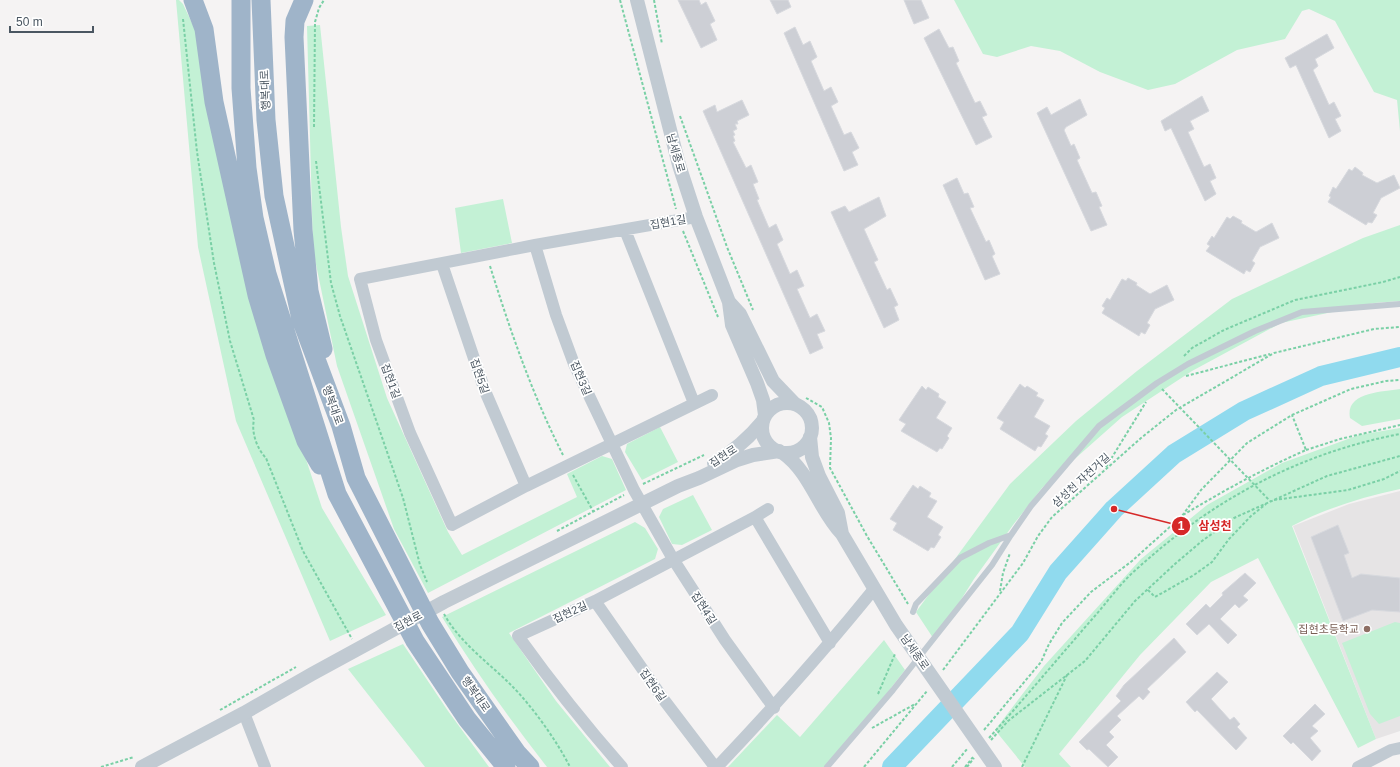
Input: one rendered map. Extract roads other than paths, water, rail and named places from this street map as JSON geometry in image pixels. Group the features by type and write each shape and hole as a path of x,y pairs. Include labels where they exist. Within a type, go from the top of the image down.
{"highway":[{"name":"행복대로","path":"241,0 241,88 247,168 254,218 267,274 337,494 415,641 468,719 506,767"},
{"name":"행복대로","path":"261,0 266,120 274,196 301,319 341,426 356,478 430,623 460,672 517,753 530,767"},
{"path":"304,0 295,21 294,37 303,230 309,291 341,426"},
{"path":"188,8 204,29 214,102 257,295 275,355 306,441 337,494"}],"street":[{"name":"남세종로","path":"637,0 677,157 696,217 729,302 732,325 763,400 764,418"},
{"name":"집현1길","path":"696,217 536,245 360,279 376,340 410,433 452,525 526,486 712,395"},
{"path":"625,230 694,403"},
{"name":"집현3길","path":"536,245 556,315 574,364 642,504"},
{"name":"집현5길","path":"442,264 485,391 526,486"},
{"name":"남세종로","path":"729,302 740,314 773,381 800,401"},
{"path":"800,401 810,420 810,436 806,444 800,450 792,453 781,452 768,445 764,438 764,418 773,407 778,404 800,401"},
{"name":"집현로","path":"678,486 693,474 737,448 752,435 764,418"},
{"name":"남세종로","path":"810,436 812,457 819,476 838,513 842,534"},
{"name":"남세종로","path":"781,452 793,460 830,522 842,534 874,589 920,659 995,767"},
{"name":"집현로","path":"139,762 244,713 389,631 444,602 678,486 737,460 754,455 781,452"},
{"name":"집현4길","path":"642,504 673,559 725,640 774,708"},
{"name":"집현2길","path":"622,767 582,722 547,677 518,636 595,601 768,509"},
{"path":"755,517 830,644"},
{"path":"716,767 774,708 830,644 874,589"},
{"name":"집현6길","path":"595,601 664,700 716,767"},
{"path":"244,713 265,767"},
{"path":"1358,767 1390,750 1400,748"}],"lane":[{"path":"827,767 893,690 992,565 1031,506 1099,426 1157,383 1188,364 1255,331 1302,312 1400,304"},
{"path":"913,612 916,604 960,558 988,543 1011,535"}],"waterway":[{"path":"892,767 1020,633 1058,572 1114,509 1174,454 1244,411 1321,376 1400,357"}],"place":[{"name":"삼성천","path":"1114,509"},
{"name":"집현초등학교","path":"1367,629"}]}
